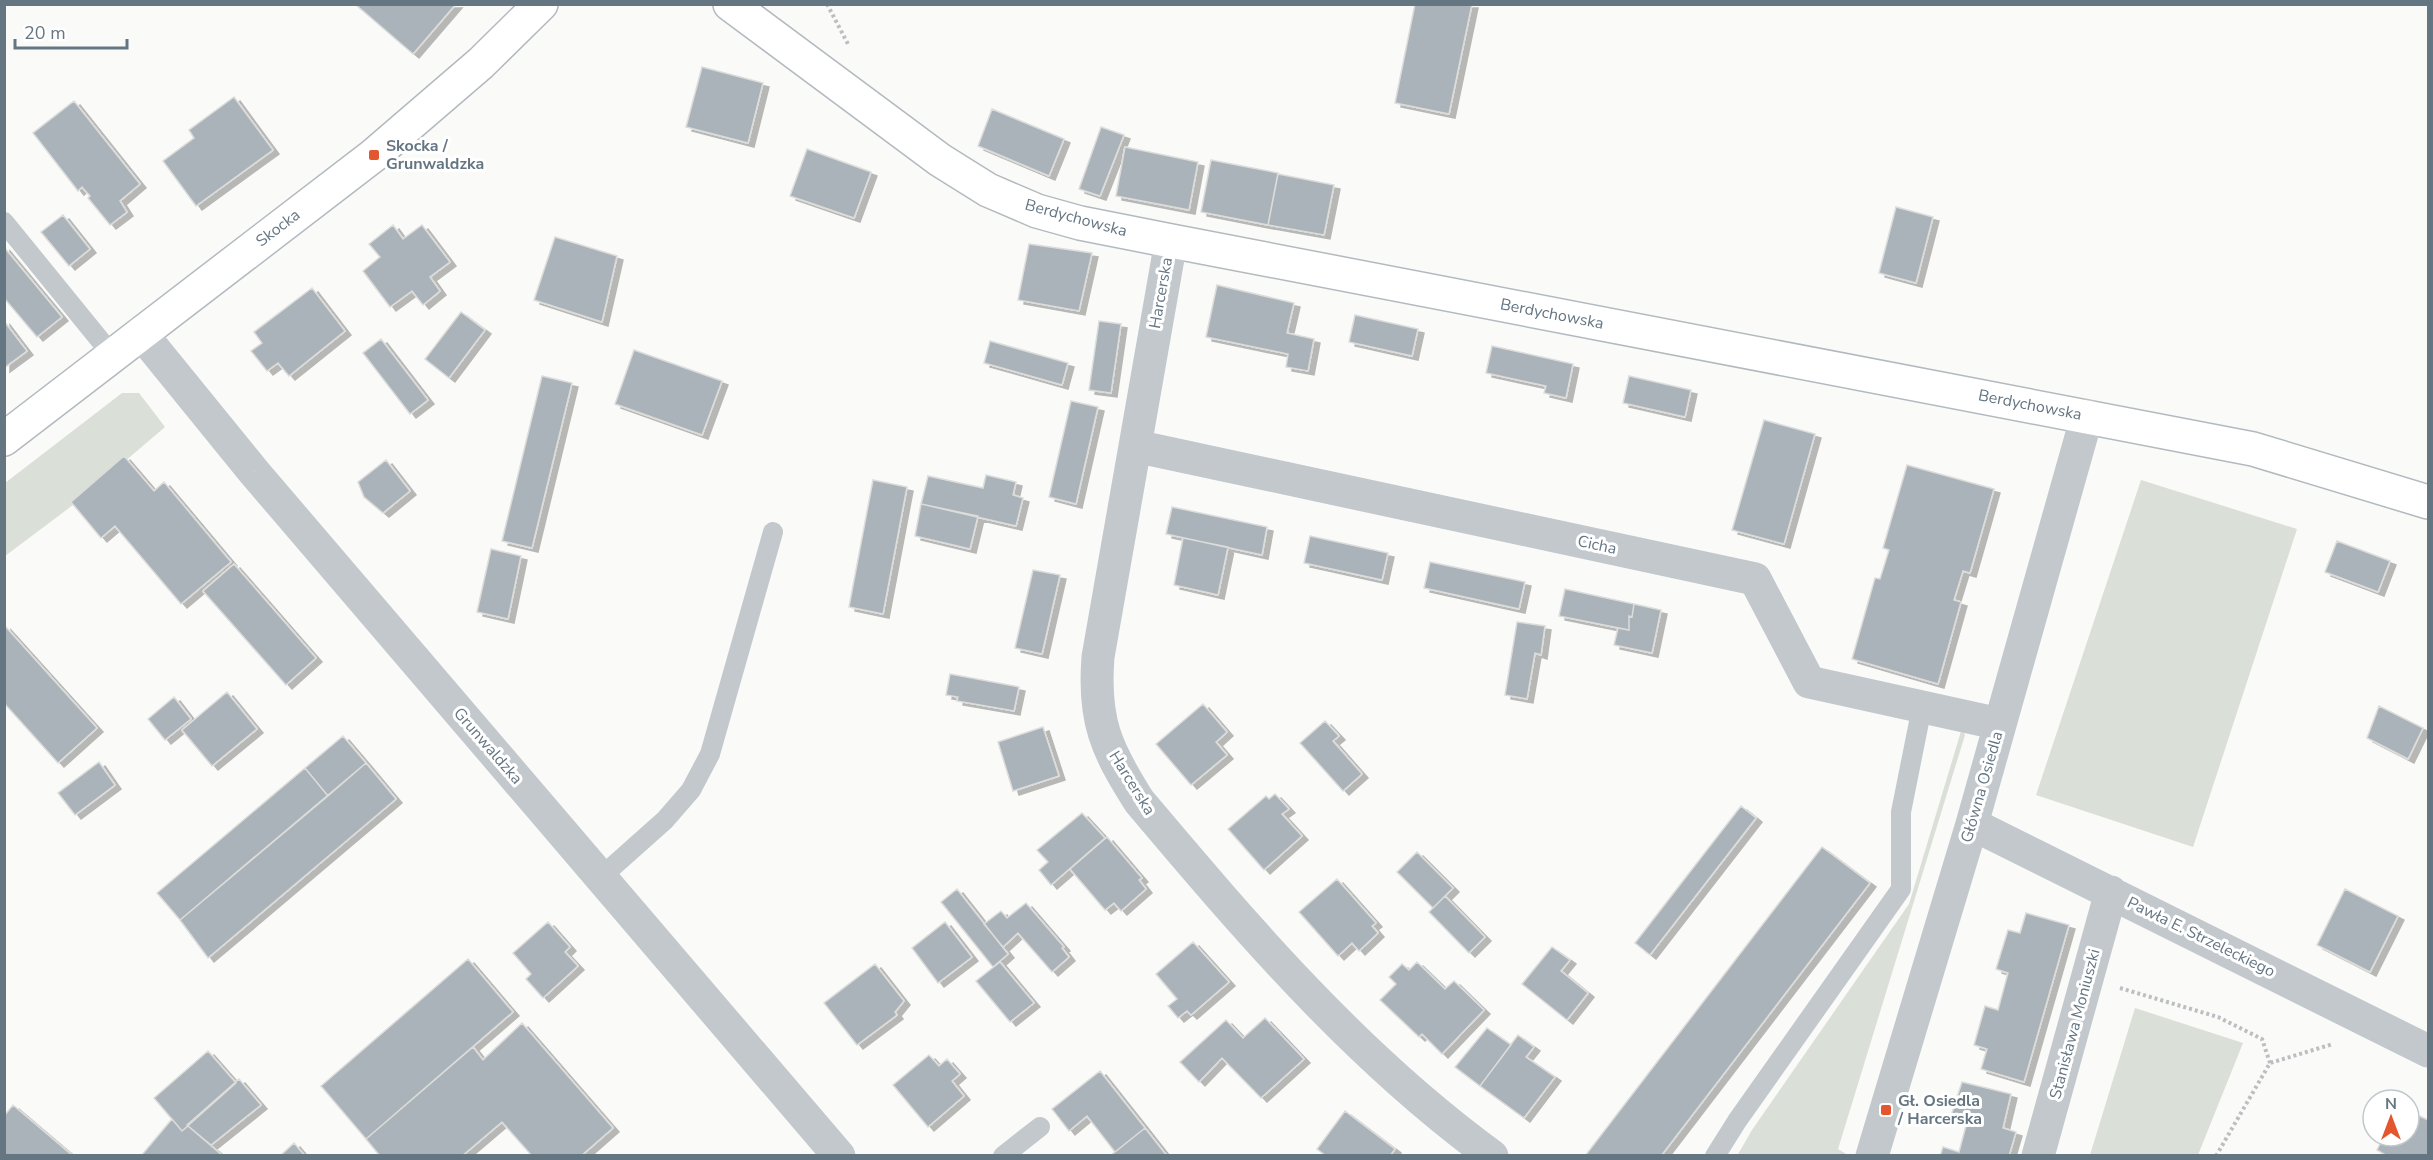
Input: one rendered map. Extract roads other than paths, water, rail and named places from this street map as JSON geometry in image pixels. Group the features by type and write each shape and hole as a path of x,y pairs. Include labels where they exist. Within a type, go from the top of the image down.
{"street":[{"name":"Skocka","path":"4,440 374,155 481,63 541,4"},
{"name":"Berdychowska","path":"730,4 940,160 988,190 1037,211 1080,223 1170,241 2253,449 2428,502"},
{"name":"Harcerska","path":"1170,241 1098,657 1095,691 1100,725 1114,762 1139,801 1331,1018 1385,1071 1448,1123 1492,1155"},
{"name":"Grunwaldzka","path":"141,333 254,472 839,1155"},
{"name":"Główna Osiedla","path":"1872,1155 1972,824 2087,416"},
{"name":"Cicha","path":"1135,446 1755,579 1809,682 2000,724"},
{"name":"Pawła E. Strzeleckiego","path":"1972,824 2428,1051"},
{"name":"Stanisława Moniuszki","path":"2038,1155 2111,892"}],"lane":[{"path":"4,222 113,356"},
{"path":"601,877 692,790 710,754 773,532"},
{"path":"1715,1155 1901,889 1901,812 1922,707"},
{"path":"1003,1155 1040,1126"}],"place":[{"name":"Skocka / Grunwaldzka","path":"374,155"},
{"name":"Gł. Osiedla / Harcerska","path":"1886,1110"}]}
